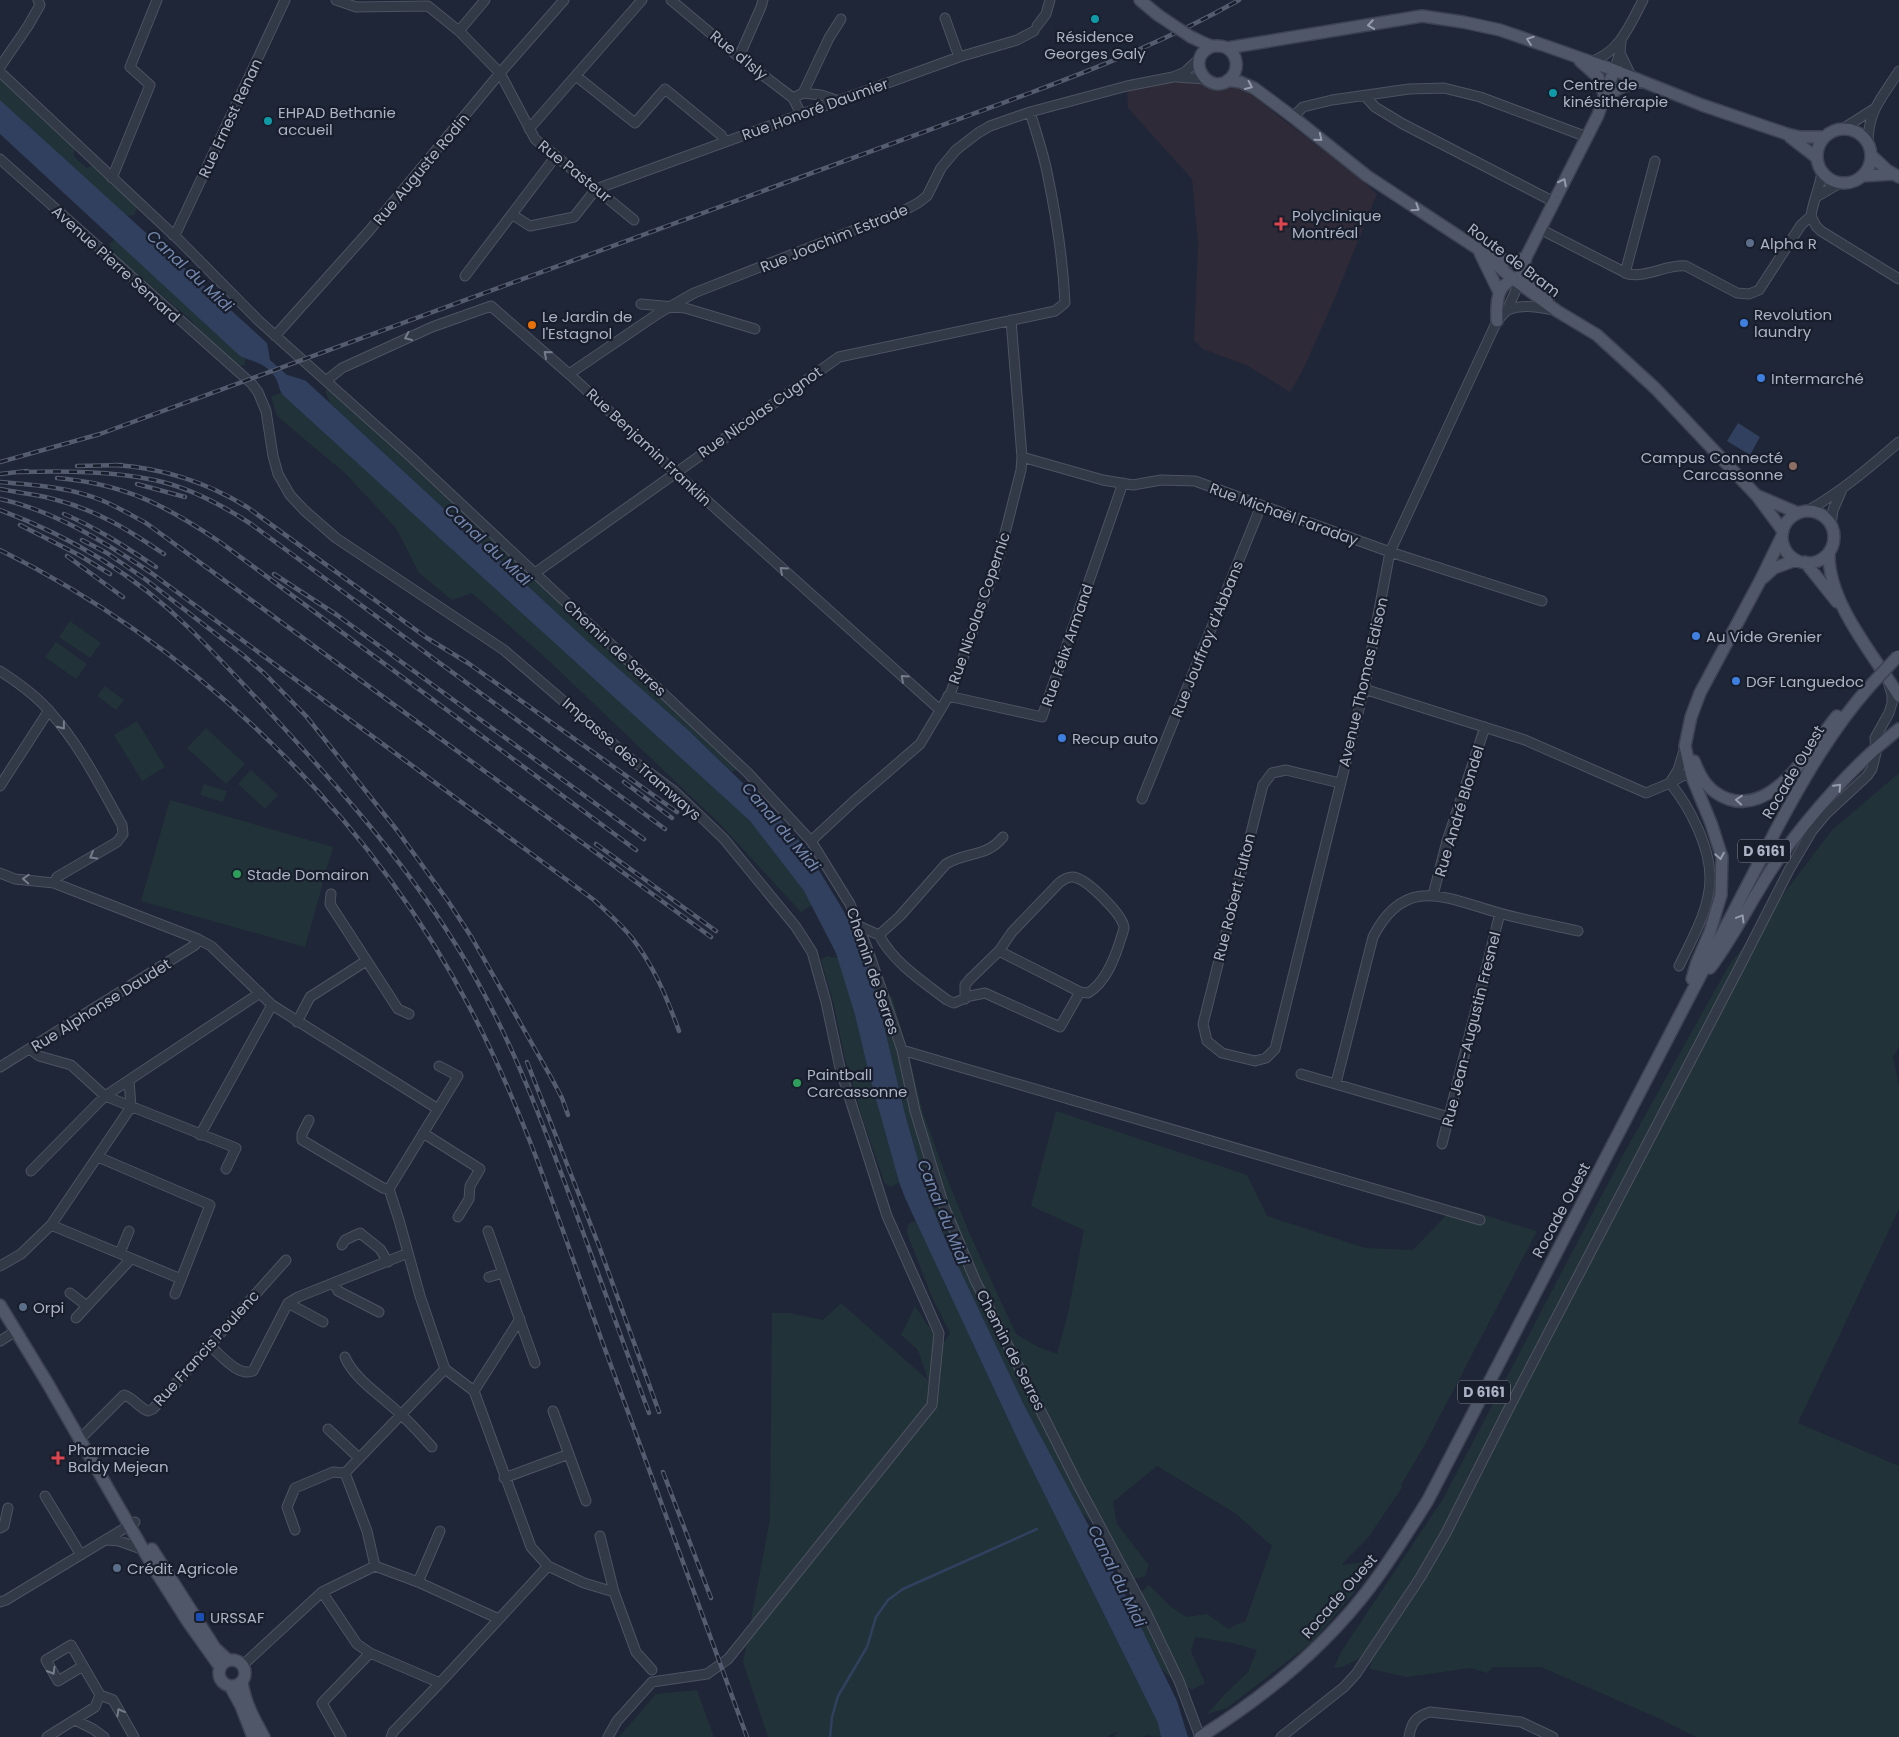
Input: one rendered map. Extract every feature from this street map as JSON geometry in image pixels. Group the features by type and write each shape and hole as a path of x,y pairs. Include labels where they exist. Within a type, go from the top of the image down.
{"main road":[{"path":"1140,0 1158,15 1191,37 1213,46 1227,48 1422,16 1463,22 1500,30 1787,134 1800,137 1824,137"},
{"path":"1191,37 1201,56 1199,70 1206,79 1214,83 1228,80 1232,77 1237,66 1235,56 1227,48"},
{"path":"1201,56 1213,46"},
{"path":"1576,57 1598,77 1605,98"},
{"path":"1518,279 1526,257 1598,115 1614,70"},
{"path":"1605,98 1636,79"},
{"name":"Route de Bram","path":"1228,80 1240,82 1254,88 1367,176 1478,250 1557,311 1597,335 1656,388 1757,496 1782,533 1786,550 1801,561 1848,616"},
{"path":"1844,128 1858,133 1870,149 1896,175 1862,176 1848,183 1840,183 1827,177 1822,172 1817,158 1817,150 1824,137 1830,132 1844,128"},
{"path":"1787,134 1817,158"},
{"path":"1862,176 1870,162 1870,149"},
{"path":"1478,250 1511,262 1518,262 1526,257"},
{"path":"1478,250 1499,292 1498,320"},
{"path":"1499,292 1506,282 1518,279 1572,312 1597,335"},
{"name":"Route de Bram","path":"1757,496 1803,512 1821,514 1831,525 1834,538 1829,552 1828,565 1836,591 1848,616 1899,696"},
{"path":"1686,1002 1697,962 1710,932 1721,895 1722,867 1722,857 1711,823 1692,777 1685,746 1689,729 1700,693 1761,579 1782,533 1791,517 1803,512"},
{"path":"1761,579 1774,568 1801,561 1819,560 1829,552"},
{"name":"Rocade Ouest","path":"1200,1737 1256,1699 1323,1640 1370,1587 1401,1544 1437,1483 1803,780 1852,706 1899,656"},
{"path":"1689,729 1692,755 1699,774 1706,785 1718,795 1735,801 1752,800 1770,794 1790,776 1838,714 1852,706"},
{"path":"1686,1002 1713,964 1778,860 1825,802 1874,748 1899,729"},
{"path":"0,1305 132,1524 224,1664"},
{"path":"132,1524 144,1550 188,1622 224,1664"},
{"path":"230,1686 239,1685 246,1674 242,1665 233,1660 224,1664 219,1672 222,1681 230,1686 241,1706 253,1737"},
{"path":"242,1682 244,1694 252,1715 264,1737"}],"street":[{"path":"0,67 40,5 38,0"},
{"path":"112,178 150,85 130,67 157,0"},
{"name":"Rue Ernest Renan","path":"173,235 177,231 285,0"},
{"name":"Rue Pasteur","path":"336,0 356,7 401,3 428,6 459,31 500,73 535,139 634,220"},
{"path":"459,31 485,0"},
{"name":"Rue Auguste Rodin","path":"275,336 369,231 500,73 564,0"},
{"path":"529,129 642,0"},
{"name":"Rue d'Isly","path":"671,0 739,57 793,98 801,114"},
{"path":"739,57 762,7 763,0"},
{"name":"Rue Honoré Daumier","path":"596,189 959,57 1017,40 1036,29 1046,14 1050,0"},
{"path":"1589,62 1602,58 1621,41 1643,0"},
{"path":"945,18 959,57"},
{"path":"793,98 802,93 829,38 841,19"},
{"path":"1614,70 1620,53 1621,41"},
{"path":"1620,53 1636,79"},
{"name":"Rue Joachim Estrade","path":"569,374 694,292 905,210 918,203 927,196 946,161 971,138 990,126 1030,112 1127,86 1173,77 1185,72 1201,56"},
{"path":"1870,149 1868,127 1874,108 1899,71"},
{"name":"Chemin de Serres","path":"0,72 173,235 275,336 327,380 748,773 812,841 850,904 902,1050 915,1111 944,1206 975,1280 1077,1483 1145,1610 1179,1682 1200,1737"},
{"path":"576,76 635,123 665,89 721,135 724,142"},
{"name":"Rue Joachim Estrade","path":"1173,77 1206,79"},
{"path":"1293,117 1303,106 1409,89 1444,88 1480,97 1586,137"},
{"path":"802,93 821,95 839,100"},
{"path":"1365,96 1375,107 1403,124 1554,202"},
{"path":"1844,128 1874,108"},
{"path":"1010,320 1055,311 1065,303 1064,281 1049,180 1030,112"},
{"path":"465,276 556,156"},
{"name":"Avenue Pierre Semard","path":"0,159 233,367"},
{"path":"1625,273 1655,161"},
{"path":"1822,172 1812,206 1811,216 1816,226 1821,231 1899,279"},
{"path":"1816,197 1840,183"},
{"path":"513,215 530,226 574,217 596,189"},
{"path":"1540,229 1625,273 1632,275 1677,265 1686,266 1737,293 1744,294 1759,290 1801,225 1811,216"},
{"name":"Avenue Thomas Edison","path":"1255,1061 1266,1058 1275,1049 1280,1031 1364,689 1390,552 1498,320 1507,310 1518,279"},
{"path":"641,304 671,306 755,329"},
{"name":"Rue Benjamin Franklin","path":"327,380 342,368 432,326 492,306 940,710"},
{"path":"1507,310 1518,306 1533,306 1557,311"},
{"name":"Rue Nicolas Cugnot","path":"535,574 675,472 839,357 1010,320"},
{"name":"Rue Nicolas Copernic","path":"812,841 860,795 920,744 948,696 1000,557 1021,470 1022,457 1010,320"},
{"name":"Impasse des Tramways","path":"233,367 258,392 266,410 272,456 278,474 290,495 304,510 336,538 504,650 632,760 674,790 724,839 796,927 812,952 826,1002 840,1068 887,1216 939,1333 932,1405 728,1659 706,1674 652,1682 617,1721 608,1737"},
{"path":"1803,512 1826,501 1844,488 1899,442"},
{"name":"Rue Michaël Faraday","path":"1022,457 1103,480 1132,485 1161,480 1195,481 1390,552 1542,601"},
{"name":"Rue Félix Armand","path":"948,696 1042,716 1123,483"},
{"path":"1831,525 1833,510 1844,488"},
{"name":"Rue Jouffroy d'Abbans","path":"1142,799 1261,506"},
{"path":"0,671 49,710 72,738 122,825 123,834 117,842 58,877 54,883"},
{"path":"1281,1737 1344,1687 1356,1674 1420,1578 1446,1533 1788,870 1812,831 1826,814 1867,776 1872,769 1876,753 1874,748 1875,738 1889,713 1892,703 1892,695 1887,677"},
{"path":"1364,689 1525,740 1646,792 1670,783 1684,775 1692,777"},
{"path":"0,786 49,710"},
{"name":"Rue André Blondel","path":"1433,894 1447,841 1485,727"},
{"path":"1670,783 1678,770 1685,746"},
{"name":"Rue Robert Fulton","path":"1255,1061 1222,1052 1207,1041 1203,1024 1263,784 1272,773 1286,770 1340,783"},
{"path":"1670,783 1681,796 1700,834 1708,861 1710,878 1699,924 1679,966"},
{"path":"879,935 900,916 946,864 955,859 988,851 1003,836"},
{"path":"0,873 16,879 54,883 198,938 211,946 272,1005 438,1109"},
{"path":"965,998 965,985 999,951 1012,932 1066,877 1077,878 1101,895 1119,916 1124,928 1112,964 1094,989 1088,993 1080,992 999,951"},
{"path":"331,894 330,904 366,961 398,1009 409,1014"},
{"path":"1336,1083 1373,937 1381,921 1400,903 1418,896 1433,894 1500,913 1578,931"},
{"name":"Rue Jean-Augustin Fresnel","path":"1442,1144 1500,913"},
{"path":"858,926 879,935 885,947 910,972 947,1000 954,1003 978,993 985,993 1060,1027 1080,992"},
{"name":"Rue Alphonse Daudet","path":"0,1067 194,945 198,938"},
{"path":"300,1023 310,996 366,961"},
{"path":"30,1171 105,1096 260,993"},
{"path":"200,1135 272,1005"},
{"path":"30,1049 38,1056 71,1064 105,1096 236,1148 226,1169"},
{"path":"902,1050 1480,1220"},
{"path":"439,1066 458,1076 389,1189 420,1296 445,1369 474,1391 504,1478 531,1547 548,1566 584,1584 614,1592"},
{"path":"1301,1074 1449,1118"},
{"path":"0,1266 21,1254 51,1225 131,1107 129,1080"},
{"path":"309,1120 302,1134 302,1140 383,1188 389,1189"},
{"path":"423,1133 480,1169 470,1186 469,1199 458,1217"},
{"path":"98,1157 210,1205 175,1294"},
{"path":"51,1225 181,1279"},
{"path":"120,1253 129,1231"},
{"path":"488,1231 535,1363"},
{"path":"342,1245 345,1240 360,1233 380,1249 388,1262"},
{"path":"210,1346 240,1371 247,1373 253,1370 288,1303 298,1297 408,1253"},
{"path":"76,1318 131,1259"},
{"name":"Rue Francis Poulenc","path":"80,1439 124,1395 129,1396 144,1410 153,1409 286,1260"},
{"path":"489,1277 503,1273"},
{"path":"334,1283 338,1292 379,1312"},
{"path":"70,1293 87,1306"},
{"path":"288,1303 323,1322"},
{"path":"474,1391 520,1319"},
{"path":"0,1341 16,1331"},
{"path":"345,1357 348,1365 358,1376 401,1414 432,1447"},
{"path":"345,1473 445,1369"},
{"path":"554,1411 586,1501"},
{"path":"328,1429 359,1458"},
{"path":"504,1478 569,1454"},
{"path":"295,1530 287,1508 294,1488 333,1472 345,1473"},
{"path":"345,1473 367,1530 375,1566"},
{"path":"45,1496 81,1555"},
{"path":"0,1528 4,1526 8,1508"},
{"path":"0,1602 132,1524"},
{"path":"418,1582 440,1530"},
{"path":"600,1536 614,1592 636,1652 652,1670"},
{"path":"106,1540 119,1541 144,1550"},
{"path":"242,1665 322,1592 375,1566 418,1582 499,1619"},
{"path":"391,1737 393,1732 548,1566"},
{"path":"322,1592 357,1644 370,1652 440,1683"},
{"path":"342,1737 322,1703 370,1652"},
{"path":"83,1666 100,1695 113,1700 134,1737"},
{"path":"47,1737 95,1707 100,1695"},
{"path":"1409,1737 1411,1727 1418,1716 1430,1712 1521,1722 1553,1737"},
{"path":"75,1720 104,1737"}],"shaded area":[{"path":"0,77 74,146 74,157 87,168 93,165 136,203 137,208 134,215 126,216 0,100"},
{"name":"Polyclinique Montréal","path":"1190,78 1207,85 1223,88 1240,86 1377,194 1337,293 1303,370 1290,392 1248,366 1203,349 1194,340 1198,244 1192,179 1128,108 1127,86"},
{"path":"115,239 245,359 245,365 237,367 199,331 192,321 112,253 109,244"},
{"path":"327,385 336,391 733,762 737,769 732,772 330,403 326,393"},
{"path":"281,393 750,821 804,891 812,905 801,912 718,822 549,661 472,593 452,600 419,573 396,528 346,474 277,416 271,396"},
{"path":"70,621 101,643 90,658 59,637"},
{"path":"56,642 87,664 76,679 45,657"},
{"path":"105,686 124,700 116,710 97,696"},
{"path":"137,721 165,767 142,781 114,735"},
{"path":"206,728 245,764 226,784 187,748"},
{"path":"251,770 278,795 265,809 238,784"},
{"path":"1899,773 1899,1046 1893,1057 1899,1086 1899,1209 1798,1423 1899,1466 1899,1737 1696,1737 1656,1717 1541,1667 1493,1667 1487,1673 1470,1668 1407,1677 1370,1669 1371,1663 1361,1658 1342,1667 1334,1668 1341,1652 1443,1499 1623,1155 1728,967 1832,830"},
{"path":"204,784 227,791 223,802 200,795"},
{"name":"Stade Domairon","path":"170,800 333,847 305,947 141,901"},
{"path":"827,956 838,958 855,1015 899,1182 892,1187 885,1184 864,1123 845,1058 833,1001 821,960"},
{"path":"876,992 886,993 892,997 923,1113 946,1176 971,1237 1016,1334 1038,1347 1057,1354 1068,1313 1084,1230 1031,1206 1056,1111 1247,1175 1267,1216 1365,1248 1413,1250 1455,1206 1537,1231 1423,1448 1401,1485 1403,1486 1368,1538 1341,1565 1372,1559 1353,1594 1311,1643 1227,1708 1207,1714 1248,1672 1257,1650 1233,1643 1195,1637 1191,1651 1205,1683 1192,1690 1170,1677 1161,1668 1131,1607 1134,1599 1149,1585 1171,1607 1186,1617 1207,1614 1229,1629 1245,1622 1272,1546 1235,1513 1157,1466 1113,1502 1117,1524 1149,1565 1145,1576 1127,1581 1105,1535 1081,1512 1025,1407 943,1234 928,1195 905,1114"},
{"path":"916,1221 1023,1451 1158,1723 1161,1736 1113,1737 1117,1732 1106,1737 768,1737 743,1662 770,1519 772,1313 790,1313 823,1320 841,1303 928,1380 918,1350 901,1335 915,1306 928,1326 945,1342 950,1333 932,1297 907,1233 908,1224"},
{"path":"697,1690 714,1737 619,1737 656,1694"}],"water":[{"name":"Canal du Midi","path":"0,100 267,343 270,360 287,375 306,381 586,640 687,729 784,823 806,849 859,940 876,992 905,1114 928,1195 943,1234 1025,1407 1120,1584 1177,1701 1188,1737 1161,1737 1158,1723 1023,1451 906,1200 899,1182 855,1015 836,953 804,891 750,821 286,398 275,377 267,368 240,356 0,134"},
{"path":"1738,423 1760,437 1750,455 1727,441"}],"waterway":[{"path":"830,1737 832,1717 838,1696 867,1647 876,1617 888,1600 903,1589 1037,1529"}],"railway":[{"path":"0,462 100,434 1030,93 1136,51 1188,27 1239,0"},
{"path":"115,465 151,469 184,478 216,490 247,507 427,638 468,663 677,812"},
{"path":"77,466 122,465"},
{"path":"0,474 27,471"},
{"path":"21,472 105,473 138,477 179,487 228,510 251,524 665,829"},
{"path":"57,478 103,485 124,491 162,507 200,529 636,850"},
{"path":"0,482 51,487 76,492 107,502 146,523 711,937"},
{"path":"137,484 185,497"},
{"path":"0,489 47,497 69,503 98,515 164,554"},
{"path":"0,499 20,504 60,519 97,539 150,572 594,900 614,918 640,949 670,1006 679,1031"},
{"path":"0,510 52,532 101,559 169,609 261,703 314,761 389,850 435,912 491,1006 520,1070 560,1169 649,1413"},
{"path":"64,514 100,532 156,567"},
{"path":"20,525 79,555 110,574"},
{"path":"82,540 107,553 145,579 243,655 265,674 306,716 396,829 448,901 472,938 552,1079 568,1115"},
{"path":"0,550 73,590 143,636 209,687 272,743 329,804 382,869 430,938 471,1010 491,1050 526,1132 747,1737"},
{"path":"67,556 123,597"},
{"path":"274,574 337,615 644,839"},
{"path":"624,782 672,818"},
{"path":"596,844 716,931"},
{"path":"527,1062 599,1246 659,1412"},
{"path":"663,1472 711,1598"}],"place":[{"name":"Résidence Georges Galy","path":"1095,19"},
{"name":"Centre de kinésithérapie","path":"1553,93"},
{"name":"EHPAD Bethanie accueil","path":"268,121"},
{"name":"Polyclinique Montréal","path":"1281,224"},
{"name":"Alpha R","path":"1750,243"},
{"name":"Revolution laundry","path":"1744,323"},
{"name":"Le Jardin de l'Estagnol","path":"532,325"},
{"name":"Intermarché","path":"1761,378"},
{"name":"Campus Connecté Carcassonne","path":"1793,466"},
{"name":"Au Vide Grenier","path":"1696,636"},
{"name":"DGF Languedoc","path":"1736,681"},
{"name":"Recup auto","path":"1062,738"},
{"name":"Stade Domairon","path":"237,874"},
{"name":"Paintball Carcassonne","path":"797,1083"},
{"name":"Orpi","path":"23,1307"},
{"name":"Pharmacie Baldy Mejean","path":"58,1458"},
{"name":"Crédit Agricole","path":"117,1568"},
{"name":"URSSAF","path":"200,1617"}]}
